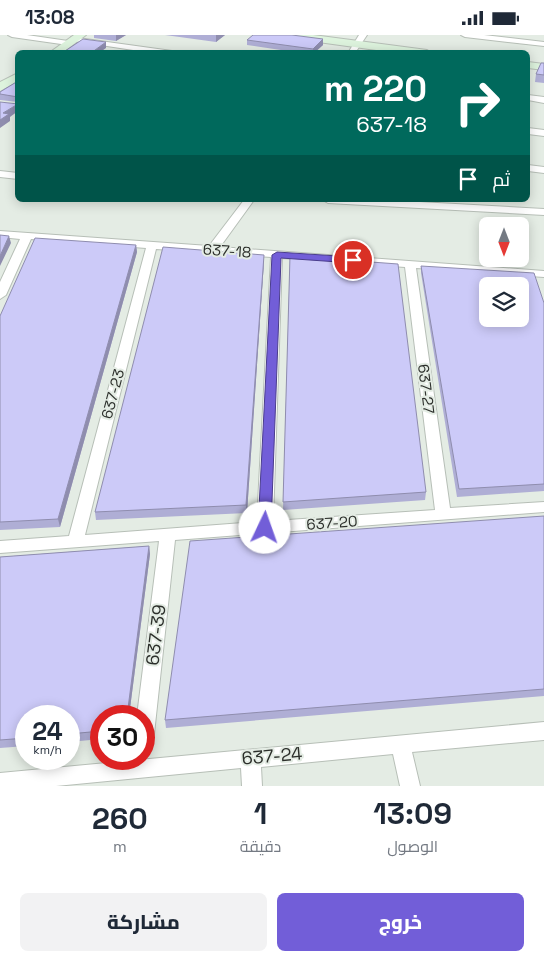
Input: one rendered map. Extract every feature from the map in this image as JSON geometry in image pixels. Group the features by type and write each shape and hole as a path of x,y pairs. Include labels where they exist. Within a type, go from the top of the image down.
{"street":[{"path":"12,35 75,39 151,50"},
{"path":"289,35 404,50"},
{"path":"465,35 544,44"},
{"path":"58,50 75,39"},
{"path":"525,50 528,42"},
{"path":"530,65 544,67"},
{"path":"0,87 15,77"},
{"path":"530,98 544,100"},
{"path":"530,131 544,133"},
{"path":"530,168 544,170"},
{"path":"0,174 15,176"},
{"path":"212,250 248,202"},
{"path":"388,202 544,212"},
{"name":"637-18","path":"0,234 544,274"},
{"path":"0,295 27,236"},
{"name":"637-23","path":"75,542 152,245"},
{"path":"265,528 277,255"},
{"name":"637-27","path":"410,264 443,515"},
{"name":"637-20","path":"0,547 544,507"},
{"name":"637-39","path":"147,705 168,535"},
{"name":"637-24","path":"155,763 250,758 544,731"},
{"path":"400,744 410,786"},
{"path":"250,758 252,786"},
{"name":"637-24","path":"0,782 94,780 123,770"}],"building":[{"path":"253,35 292,35 323,39 313,49 247,40"},
{"path":"83,39 106,42 95,50 66,50"},
{"path":"541,63 544,63 544,75 536,74"},
{"path":"15,83 15,96 0,94 0,92"},
{"path":"0,102 15,104 15,106 3,113 9,114 0,120"},
{"path":"0,235 9,236 0,256"},
{"path":"35,238 136,245 58,519 0,522 0,316"},
{"path":"163,247 264,255 246,505 95,512"},
{"path":"290,256 398,264 426,492 283,502"},
{"path":"421,266 534,273 544,303 544,484 459,489"},
{"path":"544,516 544,689 165,720 190,541"},
{"path":"149,546 128,705 90,705 90,732 80,733 80,705 15,705 15,739 0,740 0,557"}],"route":[{"path":"265,528 277,255 353,260"}]}
